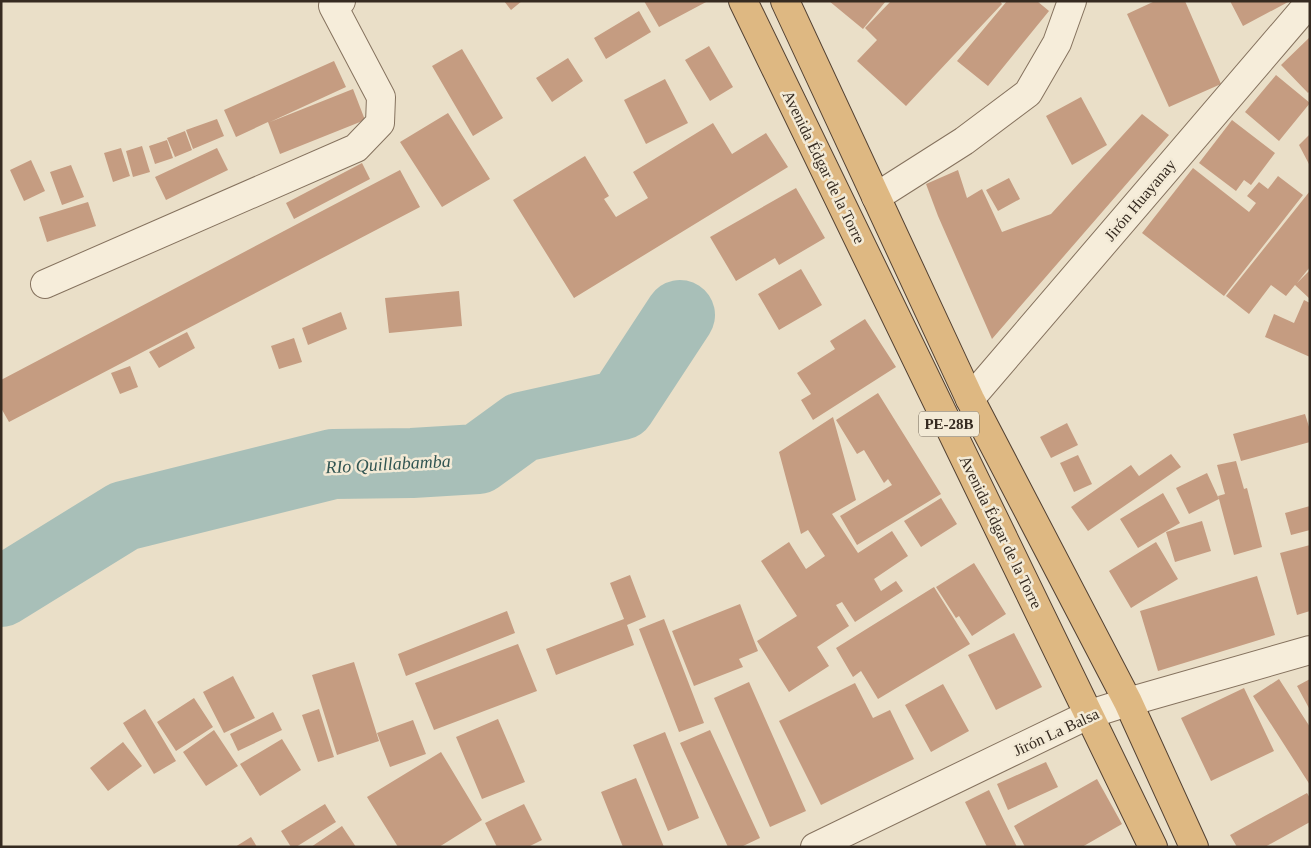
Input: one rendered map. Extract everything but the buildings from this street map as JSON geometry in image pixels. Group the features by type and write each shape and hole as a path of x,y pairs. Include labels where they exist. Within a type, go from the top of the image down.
{"highway":[{"name":"Avenida Édgar de la Torre","path":"744,1 1153,847"},
{"name":"Avenida Édgar de la Torre","path":"785,1 970,399 1128,702 1194,847"}],"street":[{"path":"45,284 356,148 380,124 381,97 333,6 341,1"},
{"path":"876,197 964,141 1028,93 1056,44 1072,1"},
{"name":"Jirón Huayanay","path":"970,399 1310,2"},
{"name":"Jirón La Balsa","path":"815,847 1090,714 1310,650"}],"waterway":[{"name":"RIo Quillabamba","path":"1,592 124,516 333,464 412,463 478,459 522,427 621,405 680,315"}]}
